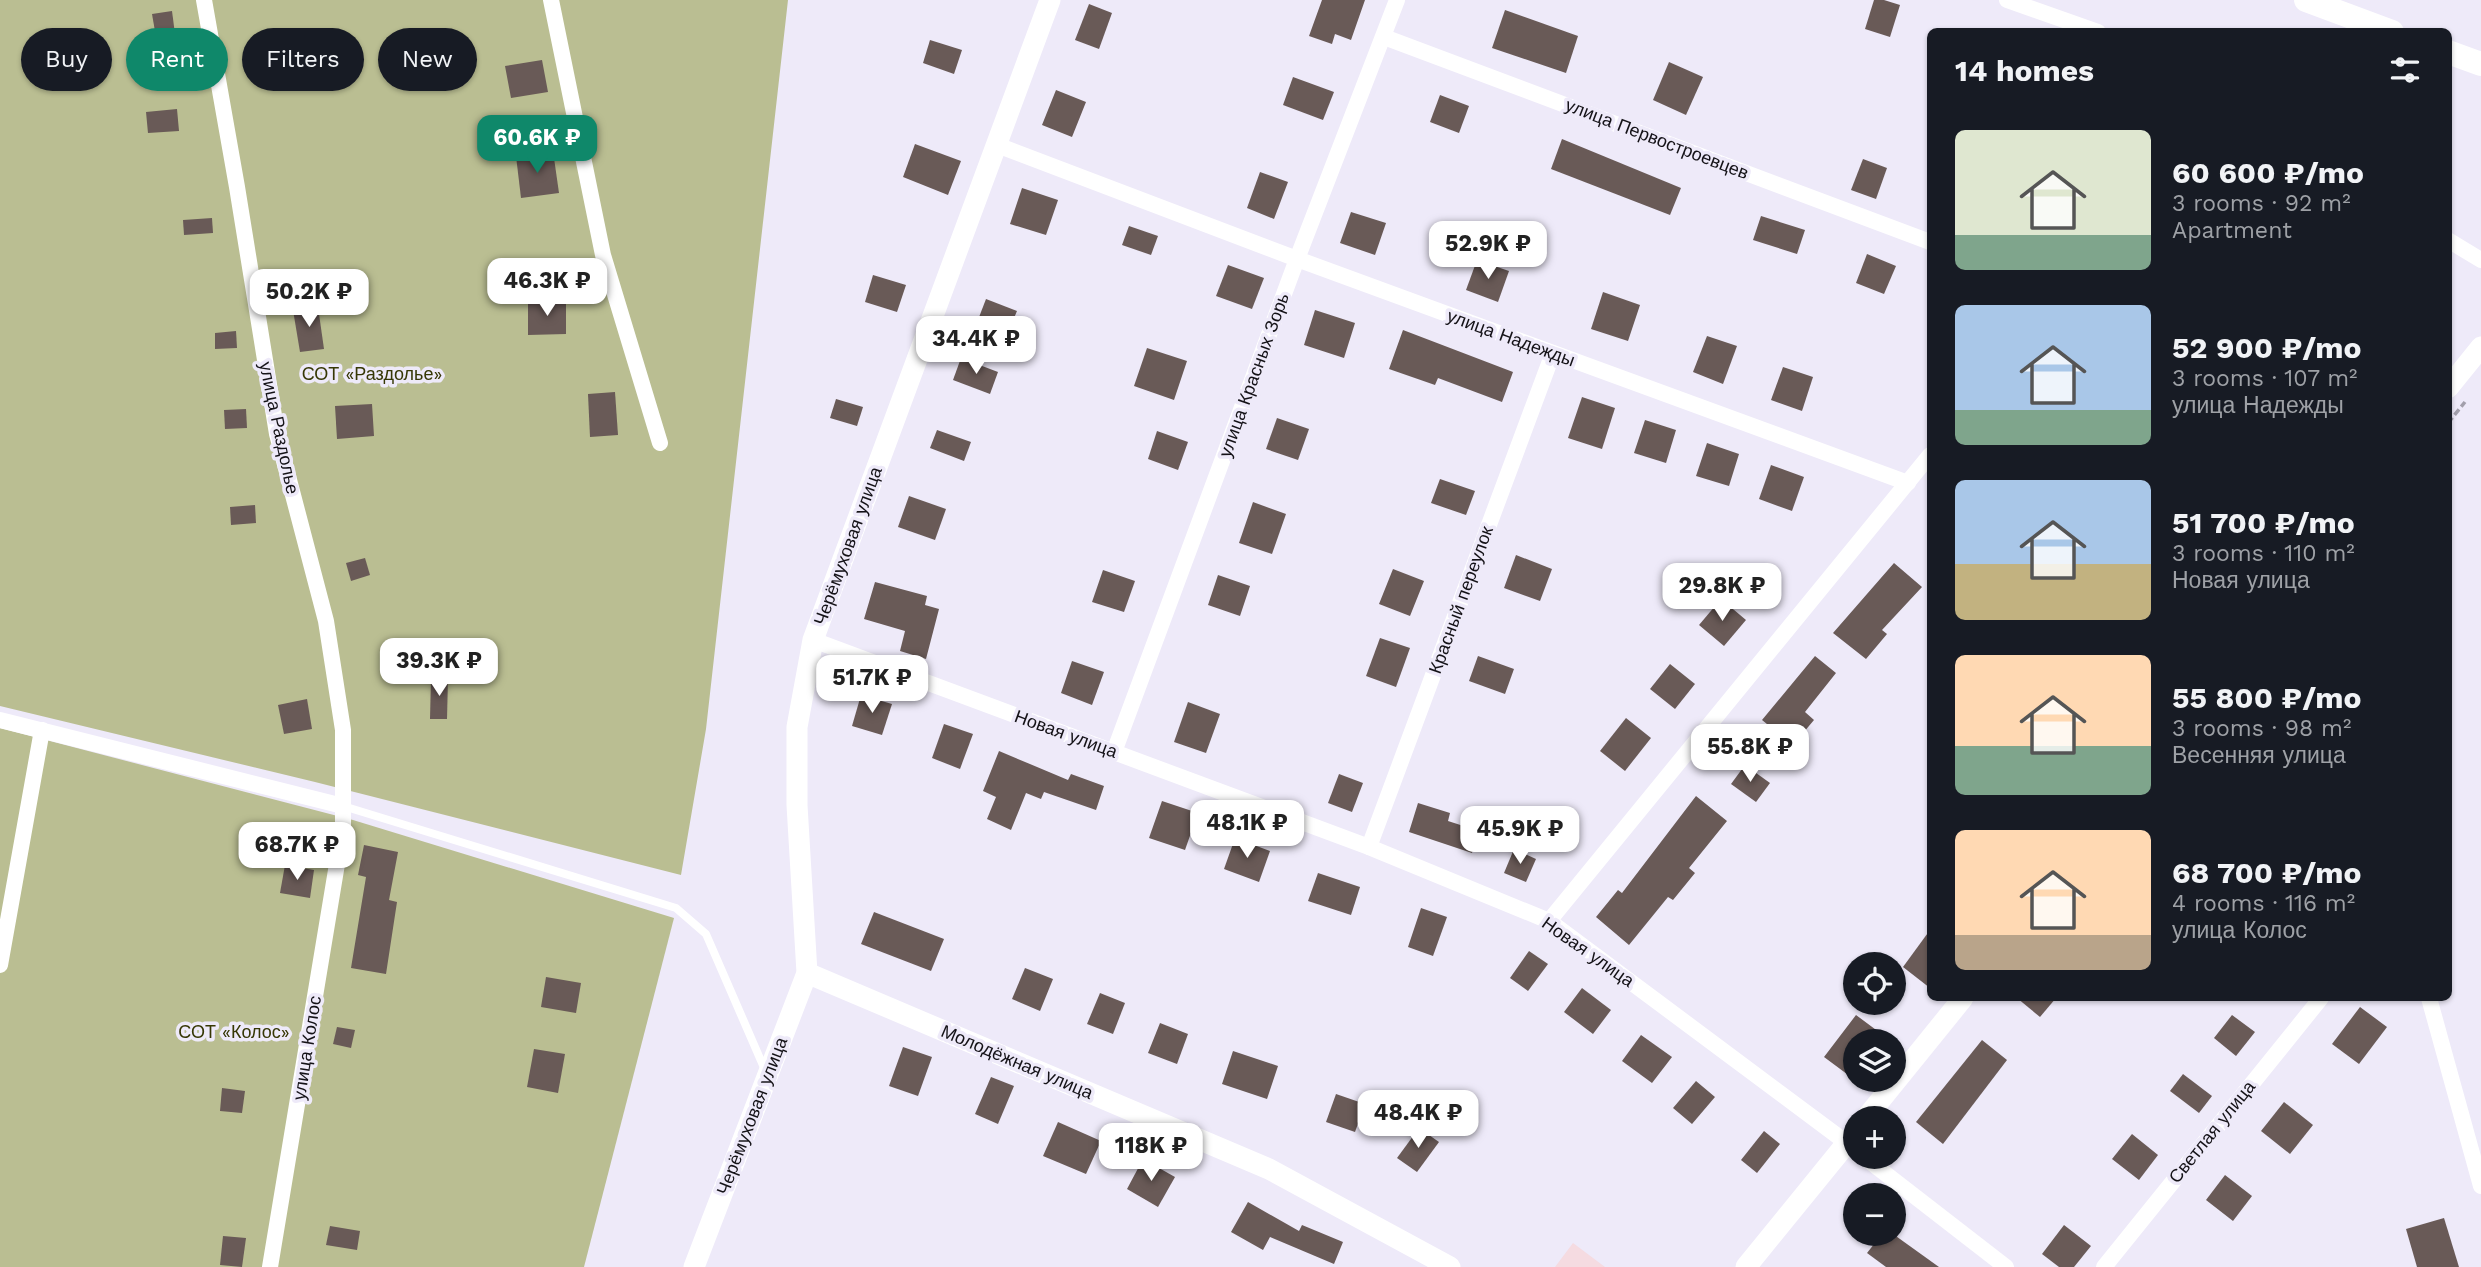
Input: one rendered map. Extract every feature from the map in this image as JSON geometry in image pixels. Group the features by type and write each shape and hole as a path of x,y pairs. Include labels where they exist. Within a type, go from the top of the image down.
{"main road":[{"path":"2306,0 2381,28"},
{"path":"2452,53 2481,64"}],"street":[{"name":"улица Раздолье","path":"204,0 276,434 326,621 343,730 343,806"},
{"path":"551,0 603,255 660,443"},
{"name":"Черёмуховая улица","path":"694,1267 807,973 797,805 797,727 813,640 1050,0"},
{"name":"улица Красных Зорь","path":"1114,752 1297,259 1397,0"},
{"path":"2007,0 2087,28"},
{"name":"улица Первостроевцев","path":"1384,37 1927,241"},
{"name":"улица Надежды","path":"997,145 1297,259 1908,483"},
{"path":"2452,242 2481,260"},
{"path":"2452,383 2481,347"},
{"name":"Красный переулок","path":"1369,846 1553,353"},
{"path":"1549,921 1927,459"},
{"name":"Новая улица","path":"813,640 1369,846 1549,921 1843,1135"},
{"path":"0,720 343,806"},
{"path":"0,965 42,730"},
{"name":"улица Колос","path":"270,1267 343,828 343,806"},
{"name":"Молодёжная улица","path":"807,973 1269,1169 1450,1267"},
{"path":"1876,1106 1961,1001"},
{"name":"Светлая улица","path":"2104,1267 2319,1001"},
{"path":"2430,1001 2481,1186"},
{"path":"1746,1267 1843,1153"},
{"path":"1879,1169 2006,1267"}],"lane":[{"path":"343,806 676,908 706,934 767,1076"}],"shaded area":[{"path":"1573,1243 1605,1267 1555,1267"}],"green space":[{"name":"СОТ «Раздолье»","path":"0,0 788,0 706,729 681,875 315,782 0,706"},
{"name":"СОТ «Колос»","path":"0,728 353,820 674,918 584,1267 0,1267"}],"building":[{"path":"1322,0 1365,0 1351,40 1335,34 1332,44 1309,36"},
{"path":"1874,0 1900,5 1890,37 1865,29"},
{"path":"1089,4 1112,13 1099,49 1075,40"},
{"path":"1505,10 1578,36 1566,73 1492,48"},
{"path":"172,11 174,28 154,28 152,14"},
{"path":"930,40 962,50 954,74 923,63"},
{"path":"542,60 548,92 511,98 505,66"},
{"path":"1669,62 1703,77 1686,115 1653,100"},
{"path":"1293,77 1334,92 1323,120 1283,105"},
{"path":"1056,90 1086,102 1072,137 1042,125"},
{"path":"1440,95 1469,106 1459,133 1430,122"},
{"path":"177,109 179,131 148,133 146,112"},
{"path":"1562,139 1681,188 1670,215 1551,169"},
{"path":"915,144 961,161 948,195 903,177"},
{"path":"553,151 559,193 521,198 516,156"},
{"path":"1863,159 1887,168 1876,199 1851,190"},
{"path":"1260,172 1288,182 1274,219 1247,208"},
{"path":"1022,188 1058,200 1046,235 1010,224"},
{"path":"1351,212 1386,223 1375,255 1340,243"},
{"path":"1761,216 1805,230 1797,254 1753,240"},
{"path":"212,218 213,233 184,235 183,220"},
{"path":"1129,226 1158,236 1151,255 1122,245"},
{"path":"1867,254 1896,266 1884,294 1856,283"},
{"path":"1477,260 1509,271 1498,302 1466,290"},
{"path":"1228,265 1264,278 1252,309 1216,296"},
{"path":"873,275 906,285 897,312 865,302"},
{"path":"1603,292 1640,305 1628,341 1591,329"},
{"path":"986,299 1017,311 1006,337 976,325"},
{"path":"528,302 566,302 566,334 528,335"},
{"path":"318,307 324,349 300,352 293,310"},
{"path":"1315,310 1355,323 1344,358 1304,345"},
{"path":"1403,330 1513,372 1502,402 1438,378 1435,385 1389,369"},
{"path":"236,331 237,348 215,349 215,333"},
{"path":"1707,336 1737,346 1723,384 1693,372"},
{"path":"1147,348 1187,361 1174,400 1134,386"},
{"path":"961,358 998,372 990,394 953,380"},
{"path":"1783,367 1813,377 1802,411 1771,400"},
{"path":"615,392 618,435 590,437 588,394"},
{"path":"1582,397 1615,408 1602,449 1568,438"},
{"path":"836,399 863,407 857,426 830,418"},
{"path":"372,404 374,436 337,439 335,406"},
{"path":"246,409 247,428 225,429 224,410"},
{"path":"1277,418 1309,429 1298,460 1266,449"},
{"path":"1645,420 1676,430 1666,463 1634,453"},
{"path":"937,430 971,442 964,461 930,448"},
{"path":"1157,431 1188,442 1178,470 1148,459"},
{"path":"1707,443 1739,454 1729,486 1696,476"},
{"path":"1771,465 1804,477 1792,511 1759,499"},
{"path":"1440,479 1475,491 1466,515 1431,503"},
{"path":"909,496 946,509 935,540 898,527"},
{"path":"1253,502 1286,514 1272,554 1239,543"},
{"path":"255,505 256,523 231,525 230,507"},
{"path":"1516,555 1552,569 1540,601 1504,588"},
{"path":"365,558 370,575 351,581 346,563"},
{"path":"1894,563 1922,587 1882,630 1887,634 1866,659 1833,633"},
{"path":"1393,569 1424,581 1410,616 1379,604"},
{"path":"1103,570 1135,581 1124,612 1092,602"},
{"path":"1218,575 1250,586 1240,616 1208,605"},
{"path":"875,582 927,596 925,605 939,609 926,659 900,651 905,631 864,619"},
{"path":"1721,599 1746,620 1724,646 1699,625"},
{"path":"1380,638 1410,648 1396,687 1366,676"},
{"path":"1478,656 1514,669 1505,694 1469,681"},
{"path":"1815,656 1836,673 1805,712 1814,720 1793,745 1762,720"},
{"path":"1072,661 1104,672 1092,705 1061,693"},
{"path":"1670,664 1695,684 1675,709 1650,689"},
{"path":"431,678 448,678 447,719 430,719"},
{"path":"861,695 892,704 882,735 852,726"},
{"path":"307,699 312,729 284,734 278,705"},
{"path":"1188,702 1220,714 1206,753 1174,742"},
{"path":"1626,718 1651,738 1625,771 1600,751"},
{"path":"944,724 973,734 960,769 932,758"},
{"path":"999,751 1068,780 1071,774 1104,786 1096,810 1044,792 1041,799 1026,793 1011,830 987,819 996,797 983,791"},
{"path":"1745,765 1770,783 1756,802 1731,784"},
{"path":"1339,774 1363,783 1352,812 1328,803"},
{"path":"1696,796 1727,821 1689,868 1695,873 1673,900 1668,897 1629,945 1596,917 1618,890 1622,893"},
{"path":"1162,801 1198,813 1185,850 1149,838"},
{"path":"1418,803 1450,813 1448,821 1479,831 1472,853 1409,832"},
{"path":"1235,838 1270,851 1259,882 1224,869"},
{"path":"364,845 398,852 389,900 397,902 386,974 351,968 366,877 358,875"},
{"path":"1514,849 1536,859 1526,882 1504,873"},
{"path":"285,865 314,870 310,898 280,893"},
{"path":"1318,873 1360,887 1351,915 1308,901"},
{"path":"1421,908 1447,917 1433,956 1408,947"},
{"path":"874,912 944,939 931,971 861,944"},
{"path":"1927,934 1927,986 1906,969 1906,963"},
{"path":"1529,951 1548,964 1528,991 1510,978"},
{"path":"1025,968 1053,979 1040,1011 1012,999"},
{"path":"546,977 581,983 576,1013 541,1007"},
{"path":"1582,988 1611,1010 1593,1034 1564,1012"},
{"path":"1100,993 1125,1003 1113,1034 1087,1024"},
{"path":"2021,1001 2053,1001 2040,1017"},
{"path":"2360,1007 2387,1027 2359,1064 2332,1044"},
{"path":"1856,1015 1875,1029 1845,1029"},
{"path":"2232,1015 2255,1032 2236,1056 2214,1038"},
{"path":"1160,1023 1188,1034 1177,1064 1148,1053"},
{"path":"337,1027 355,1030 351,1048 333,1044"},
{"path":"1843,1032 1843,1071 1824,1057"},
{"path":"1641,1035 1672,1057 1652,1083 1622,1061"},
{"path":"1982,1040 2007,1060 1943,1144 1916,1122"},
{"path":"903,1047 932,1057 918,1096 889,1086"},
{"path":"534,1049 565,1054 558,1093 527,1087"},
{"path":"1233,1051 1278,1066 1267,1099 1222,1084"},
{"path":"2183,1074 2212,1096 2199,1113 2170,1091"},
{"path":"991,1077 1014,1086 998,1124 975,1114"},
{"path":"1696,1081 1715,1097 1692,1124 1673,1108"},
{"path":"222,1088 245,1091 242,1113 220,1111"},
{"path":"1336,1094 1365,1104 1355,1132 1326,1122"},
{"path":"2284,1102 2313,1125 2290,1154 2261,1131"},
{"path":"1058,1122 1101,1141 1086,1174 1043,1156"},
{"path":"1419,1128 1439,1142 1417,1172 1397,1158"},
{"path":"1764,1131 1780,1144 1757,1173 1741,1160"},
{"path":"2132,1134 2158,1155 2139,1180 2112,1159"},
{"path":"1143,1159 1175,1177 1158,1207 1127,1189"},
{"path":"2225,1175 2252,1196 2233,1221 2206,1200"},
{"path":"1248,1202 1299,1231 1302,1225 1343,1242 1334,1264 1270,1237 1263,1250 1231,1232"},
{"path":"2444,1218 2459,1267 2417,1267 2406,1229"},
{"path":"2064,1225 2091,1246 2074,1267 2059,1267 2042,1254"},
{"path":"330,1226 360,1231 357,1250 326,1245"},
{"path":"223,1236 246,1238 242,1267 220,1265"},
{"path":"1906,1243 1939,1267 1886,1267 1867,1253 1873,1246 1906,1246"}]}
